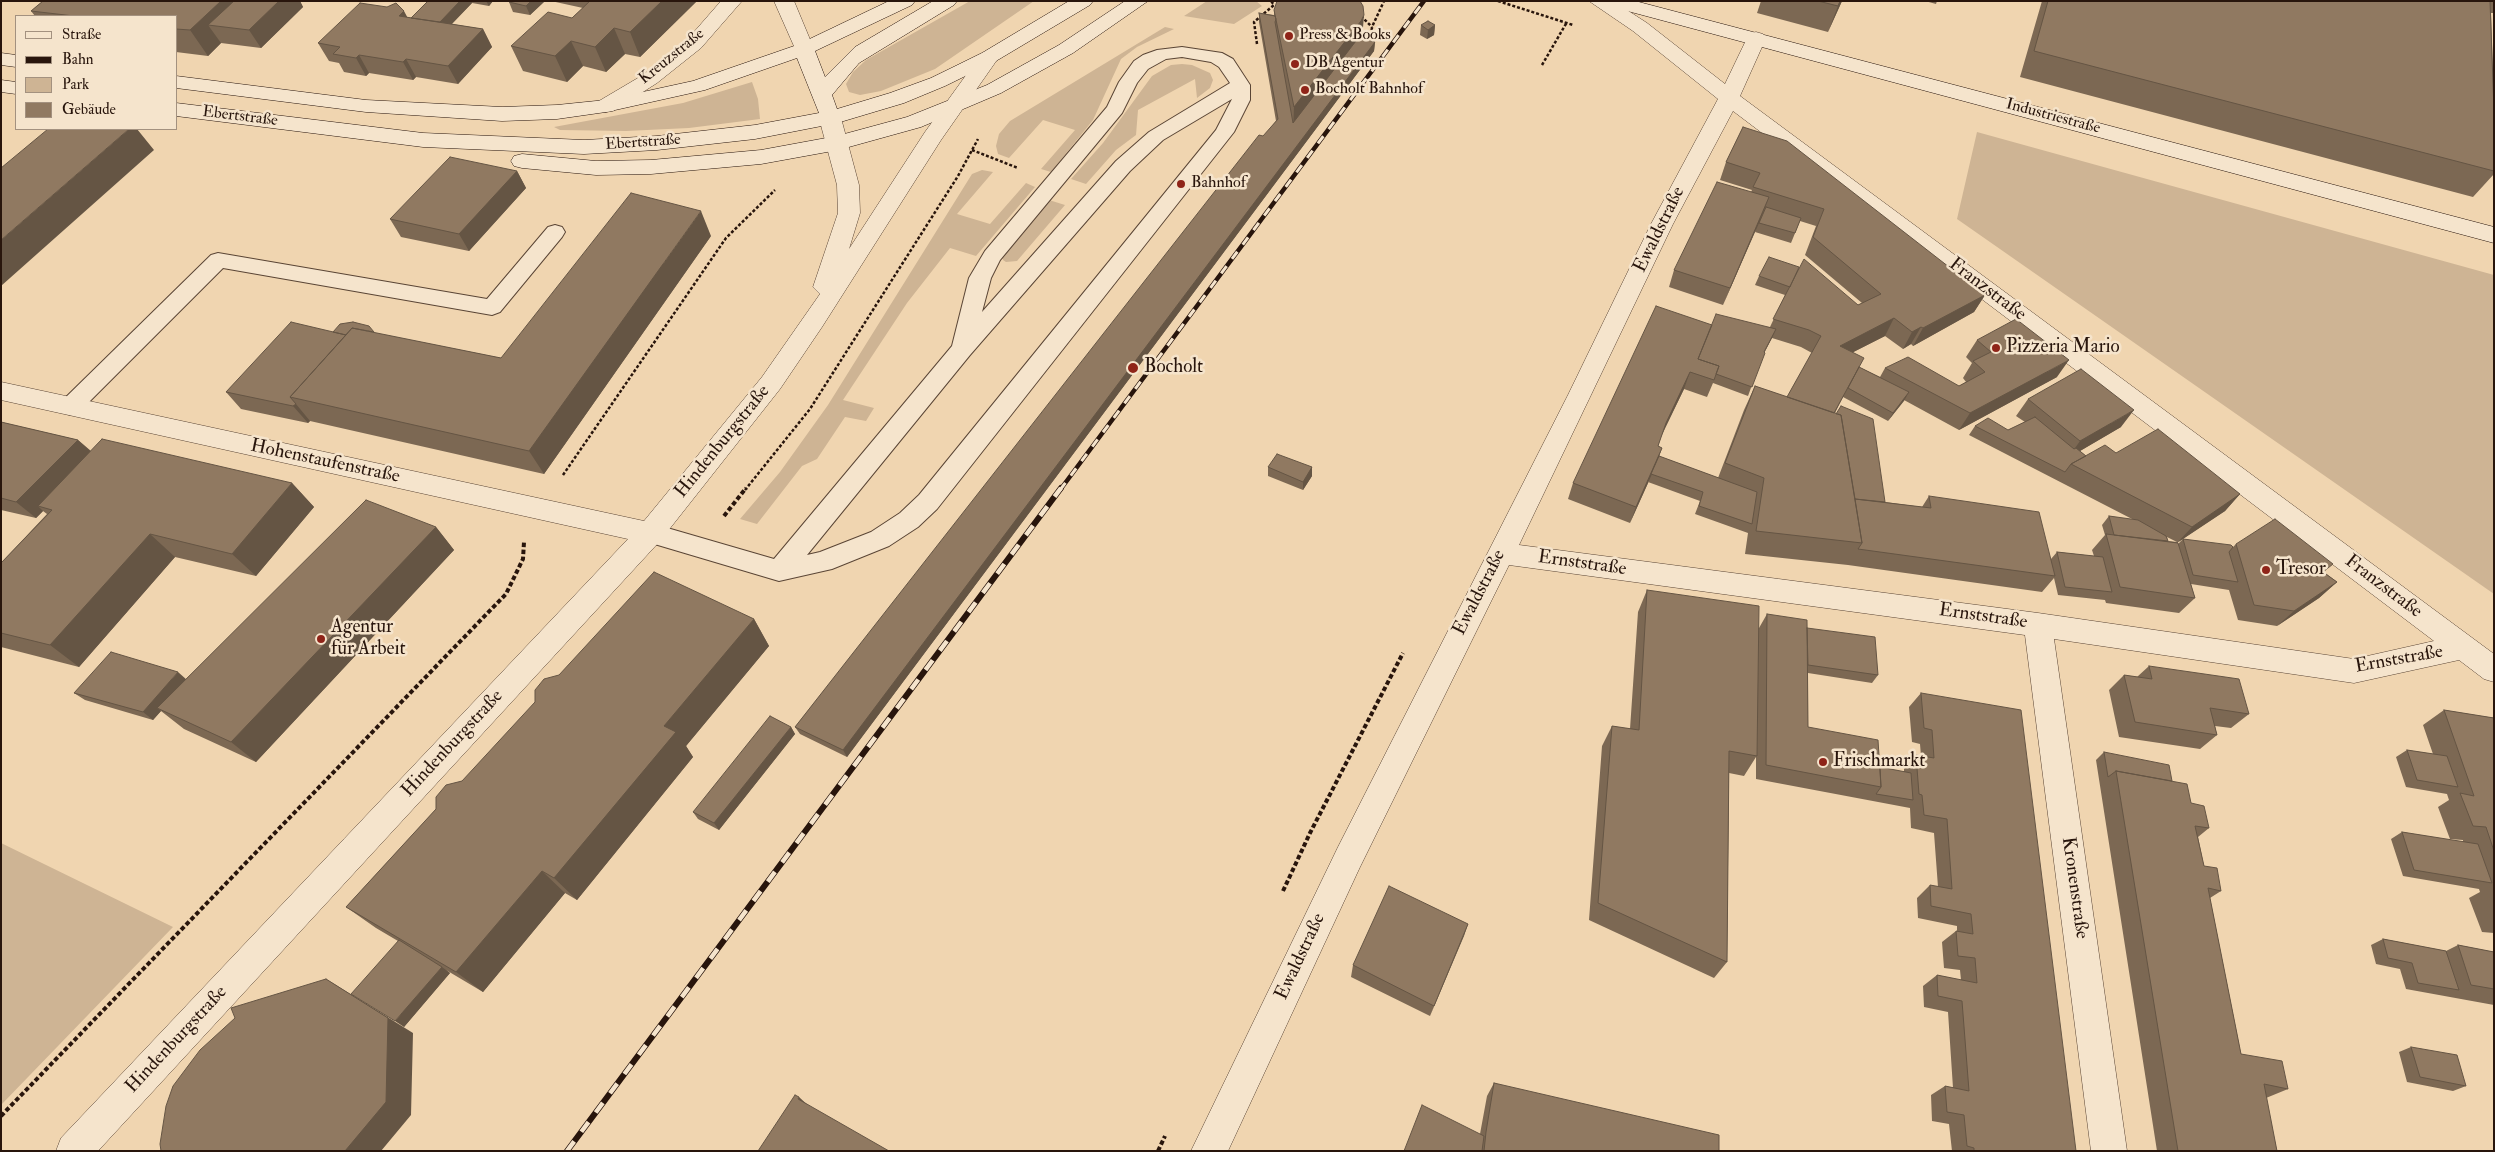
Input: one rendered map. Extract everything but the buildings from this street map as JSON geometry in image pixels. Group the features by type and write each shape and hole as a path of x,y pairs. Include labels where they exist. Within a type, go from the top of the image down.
{"street":[{"name":"Kreuzstraße","path":"606,106 650,78 694,44 732,1"},
{"path":"784,1 794,31 804,49"},
{"name":"Ebertstraße","path":"178,82 366,106 444,112 539,112 606,106 698,86 804,49 906,1"},
{"path":"822,94 862,51 947,1"},
{"path":"989,58 1056,1"},
{"name":"Ebertstraße","path":"178,109 423,140 584,147 657,143 755,132 830,118 897,98 938,82 989,58 1084,1"},
{"path":"423,140 528,162 596,168 651,167 724,162 838,143 914,122 957,106 994,89 1066,49 1138,1"},
{"name":"Franzstraße","path":"1599,1 1640,27 1729,98 2494,670"},
{"name":"Industriestraße","path":"1612,1 2494,235"},
{"name":"Ewaldstraße","path":"1209,1151 1349,856 1662,224 1729,98 1756,38"},
{"name":"Hindenburgstraße","path":"804,49 830,118 848,185 849,213 814,321"},
{"name":"Hindenburgstraße","path":"74,1151 650,533 771,383 814,321 933,137 957,106 989,58"},
{"path":"1,59 15,61"},
{"path":"1,86 15,88"},
{"name":"Hohenstaufenstraße","path":"1,391 650,533"},
{"name":"Ernststraße","path":"1500,553 2038,625 2354,670 2464,647"},
{"name":"Kronenstraße","path":"2038,625 2110,1151"}],"lane":[{"path":"650,533 779,571 823,562 880,539 909,520 928,502 1224,132 1238,108 1241,85 1226,64 1216,57 1182,52 1163,54 1141,64 1128,82 1115,109 992,256 980,278 962,349"},
{"path":"779,571 962,349 1123,166 1162,131 1241,85"},
{"path":"71,406 218,260 492,307 555,232"}],"path":[{"path":"1370,45 1372,27 1384,1"},
{"path":"1274,5 1284,4"},
{"path":"1359,14 1372,27"},
{"path":"1542,65 1566,22"},
{"path":"699,547 810,409 958,176 981,133"},
{"path":"1,1116 506,594 516,576 522,559 524,539 540,509 726,238 771,196 779,184"}],"green space":[{"path":"970,1 1034,1 935,69 881,91 860,95 849,92 846,84 853,72 866,60"},
{"path":"1207,1 1256,1 1262,6 1234,24 1184,16"},
{"path":"1165,27 1174,29 1137,47 1121,59 1093,120 1051,172 1041,169 1075,130 1043,120 1009,158 998,154 996,146 999,134 1010,121"},
{"path":"1171,65 1192,65 1210,73 1213,80 1210,88 1197,98 1195,79 1138,110 1136,135 1116,150 1086,184 1071,179 1103,143 1152,76"},
{"path":"752,82 758,99 760,119 689,128 626,131 560,130 554,127 683,103"},
{"path":"1977,132 2494,275 2494,594 1957,219"},
{"path":"982,170 993,172 957,214 990,224 1026,183 1035,187 976,256 950,248 907,303 843,400 874,408 866,421 845,417 817,459 802,466 757,524 740,519 780,472 828,405 972,174"},
{"path":"1049,200 1065,205 1017,261 1006,262 1003,260 1002,256"},
{"path":"1,843 173,927 1,1105"}],"railway":[{"path":"1060,490 1424,1"},
{"path":"567,1151 1061,488"}],"place":[{"name":"Press & Books","path":"1289,36"},
{"name":"DB Agentur","path":"1295,64"},
{"name":"Bocholt Bahnhof","path":"1305,90"},
{"name":"Bahnhof","path":"1181,184"},
{"name":"Pizzeria Mario","path":"1996,348"},
{"name":"Bocholt","path":"1133,368"},
{"name":"Tresor","path":"2266,570"},
{"name":"Agentur für Arbeit","path":"321,639"},
{"name":"Frischmarkt","path":"1823,762"}]}
